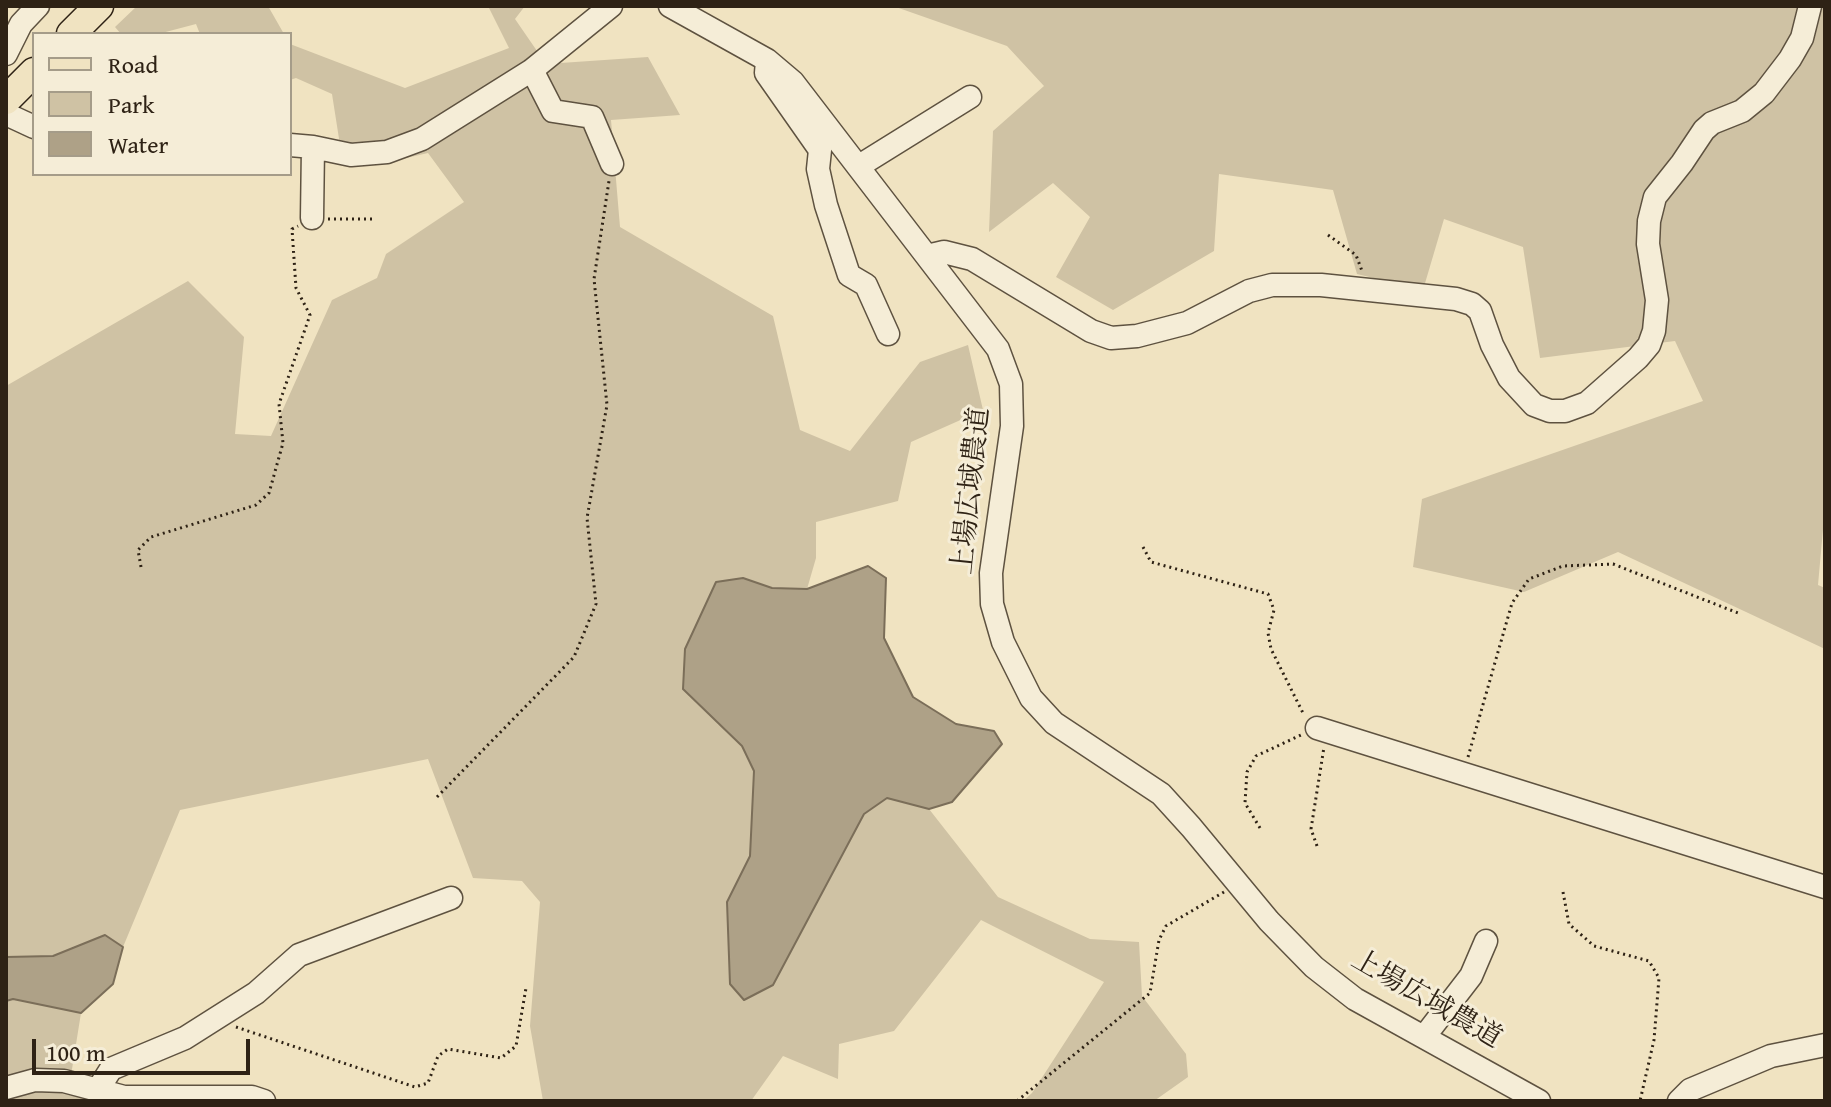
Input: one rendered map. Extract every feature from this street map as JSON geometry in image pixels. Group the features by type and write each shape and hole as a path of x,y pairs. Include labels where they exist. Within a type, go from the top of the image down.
{"main road":[{"path":"73,32 99,6"},
{"path":"6,100 32,74"}],"street":[{"path":"6,54 21,24 38,6"},
{"path":"312,218 301,146 351,155 387,152 422,139 532,70 611,6"},
{"path":"927,256 944,252 972,259 1091,331 1111,338 1137,336 1187,323 1249,291 1272,285 1321,285 1456,299 1472,304 1480,311 1492,345 1509,378 1534,405 1550,411 1565,411 1587,403 1649,345 1654,331 1657,300 1648,244 1655,197 1704,130 1712,123 1742,111 1764,93 1802,38 1810,6"},
{"name":"上場広域農道","path":"675,7 767,60 793,82 998,349 1011,384 1012,426 991,573 992,604 1003,642 1031,698 1054,723 1161,794 1314,967 1355,999 1539,1101"},
{"path":"767,60 766,73 820,150 818,169 826,205 849,275 866,285 888,334"},
{"path":"532,70 553,111 592,117 612,164"},
{"path":"859,166 970,97"},
{"path":"6,114 32,126"},
{"path":"1324,730 1825,887"},
{"path":"97,1091 111,1069 185,1038 256,993 299,955 451,898"},
{"path":"1424,1037 1471,976 1486,941"},
{"path":"1679,1101 1690,1090 1771,1056 1825,1045"},
{"path":"6,1088 35,1080 64,1081 124,1097 252,1097 264,1101"}],"path":[{"path":"437,797 574,657 596,604 587,518 607,405 594,279 612,164"},
{"path":"141,567 138,550 151,537 256,505 269,493 283,443 279,404 310,315 296,288 292,229 312,218 372,219"},
{"path":"1328,235 1356,255 1368,290"},
{"path":"1143,547 1151,562 1268,594 1274,610 1268,633 1271,649 1304,716 1324,730"},
{"path":"1463,772 1512,603 1529,579 1563,566 1613,564 1738,613"},
{"path":"1260,828 1245,803 1247,772 1256,756 1324,730"},
{"path":"1317,846 1311,829 1324,730"},
{"path":"1017,1101 1150,993 1159,940 1166,926 1239,884"},
{"path":"1563,892 1569,924 1594,946 1649,961 1659,978 1654,1040 1640,1101"},
{"path":"214,1020 415,1087 428,1083 438,1056 448,1049 501,1058 516,1046 526,988"}],"green space":[{"path":"137,6 268,6 283,32 199,32 196,24 166,32 119,32 115,27"},
{"path":"488,6 525,6 515,19 546,64 648,57 680,115 611,120 620,227 773,316 800,430 850,451 920,362 968,345 983,410 911,442 898,501 816,522 816,558 807,589 772,588 743,578 683,689 742,746 754,771 750,856 727,902 773,985 864,814 887,798 929,809 998,897 1090,939 1139,942 1142,996 1186,1054 1188,1077 1154,1101 1023,1101 1032,1093 1104,982 981,920 894,1031 839,1044 838,1079 783,1056 751,1101 543,1101 530,1026 540,902 522,881 473,878 428,759 180,810 123,947 105,935 53,956 6,957 6,386 188,281 244,337 235,434 271,436 332,300 377,278 386,254 464,202 428,153 393,161 340,145 332,94 296,78 292,79 292,45 405,88 509,48"},
{"path":"893,6 1825,6 1825,507 1818,585 1825,588 1825,649 1618,552 1524,592 1413,567 1422,499 1703,401 1675,341 1540,358 1523,247 1444,219 1423,290 1357,274 1333,190 1219,174 1214,251 1113,310 1056,277 1090,217 1053,183 989,232 993,131 1044,86 1007,46"},
{"path":"13,999 81,1013 68,1094 100,1101 6,1101 6,1001"}],"water":[{"path":"868,566 886,578 884,638 913,697 956,724 994,731 1002,744 952,802 929,809 887,798 864,814 773,985 744,1000 730,984 727,902 750,856 754,771 742,746 683,689 685,649 716,582 743,578 772,588 807,589"},
{"path":"105,935 123,947 113,984 81,1013 13,999 6,1001 6,957 53,956"}]}
